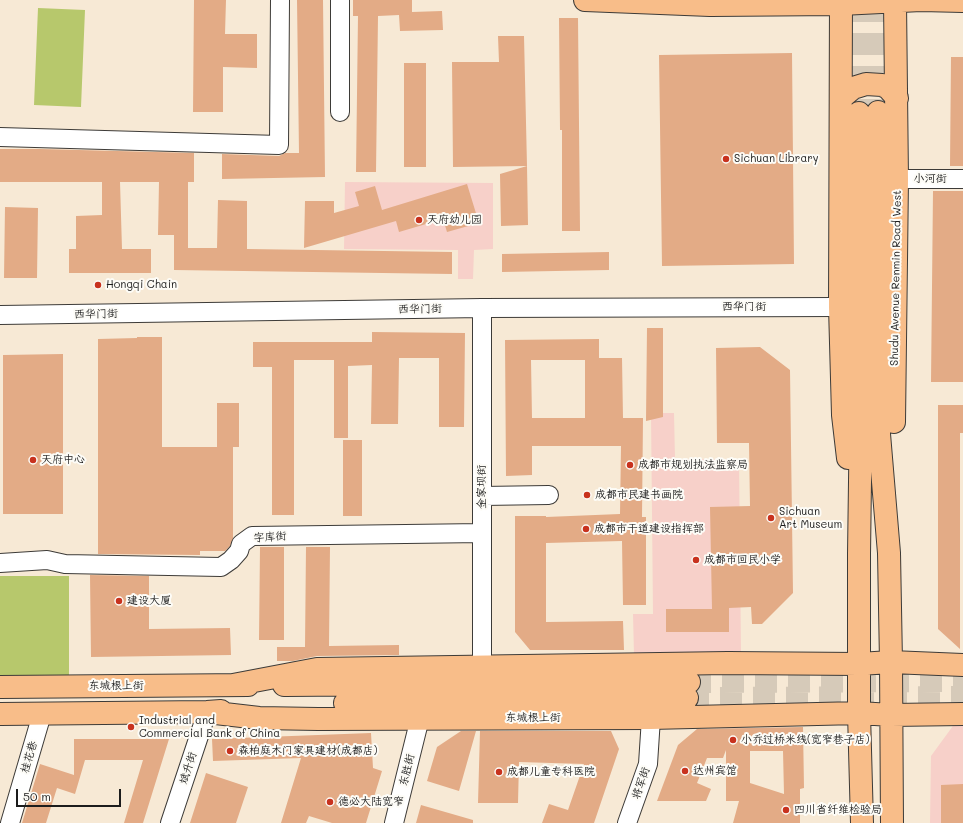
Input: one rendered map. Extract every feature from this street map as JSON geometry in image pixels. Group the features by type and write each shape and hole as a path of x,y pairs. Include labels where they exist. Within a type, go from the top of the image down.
{"main road":[{"path":"585,0 710,5 921,0 963,1"},
{"name":"Shudu Avenue Renmin Road West","path":"892,823 889,553 894,435 897,179 895,1"},
{"name":"Shudu Avenue Renmin Road West","path":"841,2 840,307 843,415 858,554"},
{"path":"841,98 853,88 866,84 882,85 888,88 897,98"},
{"name":"Shudu Avenue Renmin Road West","path":"862,823 859,713 858,554 869,112 879,434 889,553"},
{"name":"东城根上街","path":"233,685 317,669 728,663 859,664 891,662 963,665"},
{"name":"东城根上街","path":"0,687 233,685 688,690 269,704 207,712 0,714"},
{"name":"东城根上街","path":"207,712 259,718 651,718 859,713 891,715 963,714"}],"street":[{"path":"0,137 279,146 280,0"},
{"path":"340,0 340,112"},
{"name":"小河街","path":"897,179 963,179"},
{"name":"西华门街","path":"0,315 482,308 840,307"},
{"name":"金家坝街","path":"482,308 482,666"},
{"path":"482,496 550,495"},
{"name":"字库街","path":"0,563 47,560 65,564 222,567 239,551 241,544 252,536 482,533"},
{"name":"斌升街","path":"170,823 207,712"},
{"name":"桂花巷","path":"10,823 42,714"},
{"name":"东胜街","path":"394,823 420,718"},
{"name":"将军街","path":"627,823 648,764 651,718"}],"shaded area":[{"name":"天府幼儿园","path":"345,182 493,183 493,249 474,250 473,279 458,279 458,250 344,249"},
{"name":"成都市回民小学","path":"651,413 674,413 675,459 739,459 741,654 634,655 633,614 653,614"},
{"path":"958,719 963,719 963,823 930,823 931,756"}],"green space":[{"path":"38,8 85,10 81,107 34,105"},
{"path":"0,576 69,576 69,676 0,676"}],"building":[{"path":"194,0 226,0 225,34 257,34 257,68 223,67 223,112 193,112"},
{"path":"297,0 323,0 325,177 222,179 222,154 279,156 285,153 299,153"},
{"path":"353,0 412,0 412,12 442,11 443,30 400,31 399,15 378,16 376,172 356,172 358,16 353,16"},
{"path":"559,18 578,18 580,231 562,231 562,130 560,130"},
{"path":"498,36 524,36 527,166 453,167 452,62 499,62"},
{"name":"Sichuan Library","path":"792,53 794,264 662,266 659,55"},
{"path":"951,57 963,57 963,166 950,166"},
{"path":"404,63 426,63 426,167 404,167"},
{"path":"0,149 194,153 194,182 188,182 188,248 217,248 218,200 247,201 247,249 452,252 452,274 174,270 174,235 158,235 159,182 120,182 122,249 151,249 151,273 69,273 69,249 76,249 76,216 102,215 102,182 0,182"},
{"path":"527,166 528,225 501,226 500,174"},
{"path":"467,184 479,223 447,232 443,219 399,232 396,221 304,248 305,201 334,201 334,213 359,206 355,192 375,186 382,210"},
{"path":"933,191 963,191 963,382 931,382"},
{"path":"5,207 38,208 37,278 4,278"},
{"path":"609,252 609,270 502,272 502,254"},
{"path":"647,328 663,328 663,417 646,421"},
{"path":"372,332 465,333 464,427 439,427 439,358 399,358 398,424 371,424 372,365 348,366 348,438 334,438 334,360 294,360 294,515 272,515 272,367 253,367 253,342 372,342"},
{"path":"162,337 162,447 217,447 217,403 239,403 239,447 233,447 233,539 230,546 225,551 200,551 200,555 98,554 98,339"},
{"path":"599,339 599,358 622,358 623,418 643,418 642,517 646,517 646,605 623,605 622,541 546,543 546,622 623,621 624,650 530,650 515,632 515,516 546,517 620,514 621,446 532,446 532,475 506,476 505,340","holes":["531,360 585,360 585,418 532,418"]},
{"name":"Sichuan Art Museum","path":"760,347 790,370 793,593 762,624 752,624 751,607 729,608 729,632 666,632 666,609 712,609 710,507 750,506 749,443 717,443 716,348"},
{"name":"天府中心","path":"63,354 63,514 3,514 3,355"},
{"path":"938,405 963,405 963,433 960,433 960,649 938,629"},
{"path":"343,440 362,440 362,516 343,516"},
{"path":"260,547 284,547 284,640 259,640"},
{"path":"306,547 330,547 329,646 399,645 399,655 317,656 293,661 277,661 277,647 305,647"},
{"name":"建设大厦","path":"90,575 149,576 149,629 230,628 231,655 91,657"},
{"path":"803,727 804,788 800,789 800,823 733,823 739,801 726,801 726,750 723,758 707,758 697,783 711,789 706,801 657,801 678,745 697,729","holes":["750,751 783,751 784,794 750,783"]},
{"path":"461,731 476,731 459,791 427,781 437,747"},
{"name":"成都儿童专科医院","path":"480,731 611,731 619,749 594,823 542,823 549,804 568,810 584,764 519,762 518,803 478,803"},
{"path":"371,733 373,768 382,771 366,823 332,823 309,816 306,823 281,823 301,758 213,761 212,739"},
{"path":"74,739 169,739 143,823 124,823 143,760 85,760 75,794 57,788 46,823 22,823 40,764 74,775"},
{"path":"206,773 248,787 236,823 190,823"},
{"path":"963,784 963,823 941,823 941,785"},
{"path":"421,805 473,820 473,823 416,823"}],"tunnel":[{"path":"859,0 859,113"},
{"path":"878,0 878,112"},
{"path":"689,682 963,681"},
{"path":"687,698 963,697"}],"place":[{"name":"Sichuan Library","path":"726,159"},
{"name":"天府幼儿园","path":"419,220"},
{"name":"Hongqi Chain","path":"98,285"},
{"name":"天府中心","path":"33,460"},
{"name":"成都市规划执法监察局","path":"630,465"},
{"name":"成都市民建书画院","path":"587,495"},
{"name":"Sichuan Art Museum","path":"771,518"},
{"name":"成都市干道建设指挥部","path":"586,529"},
{"name":"成都市回民小学","path":"696,560"},
{"name":"建设大厦","path":"119,601"},
{"name":"Industrial and Commercial Bank of China","path":"131,727"},
{"name":"小乔过桥米线(宽窄巷子店)","path":"733,740"},
{"name":"森柏庭木门家具建材(成都店)","path":"230,751"},
{"name":"达州宾馆","path":"685,771"},
{"name":"成都儿童专科医院","path":"499,772"},
{"name":"德必大陆宽窄","path":"330,802"},
{"name":"四川省纤维检验局","path":"786,810"}]}
